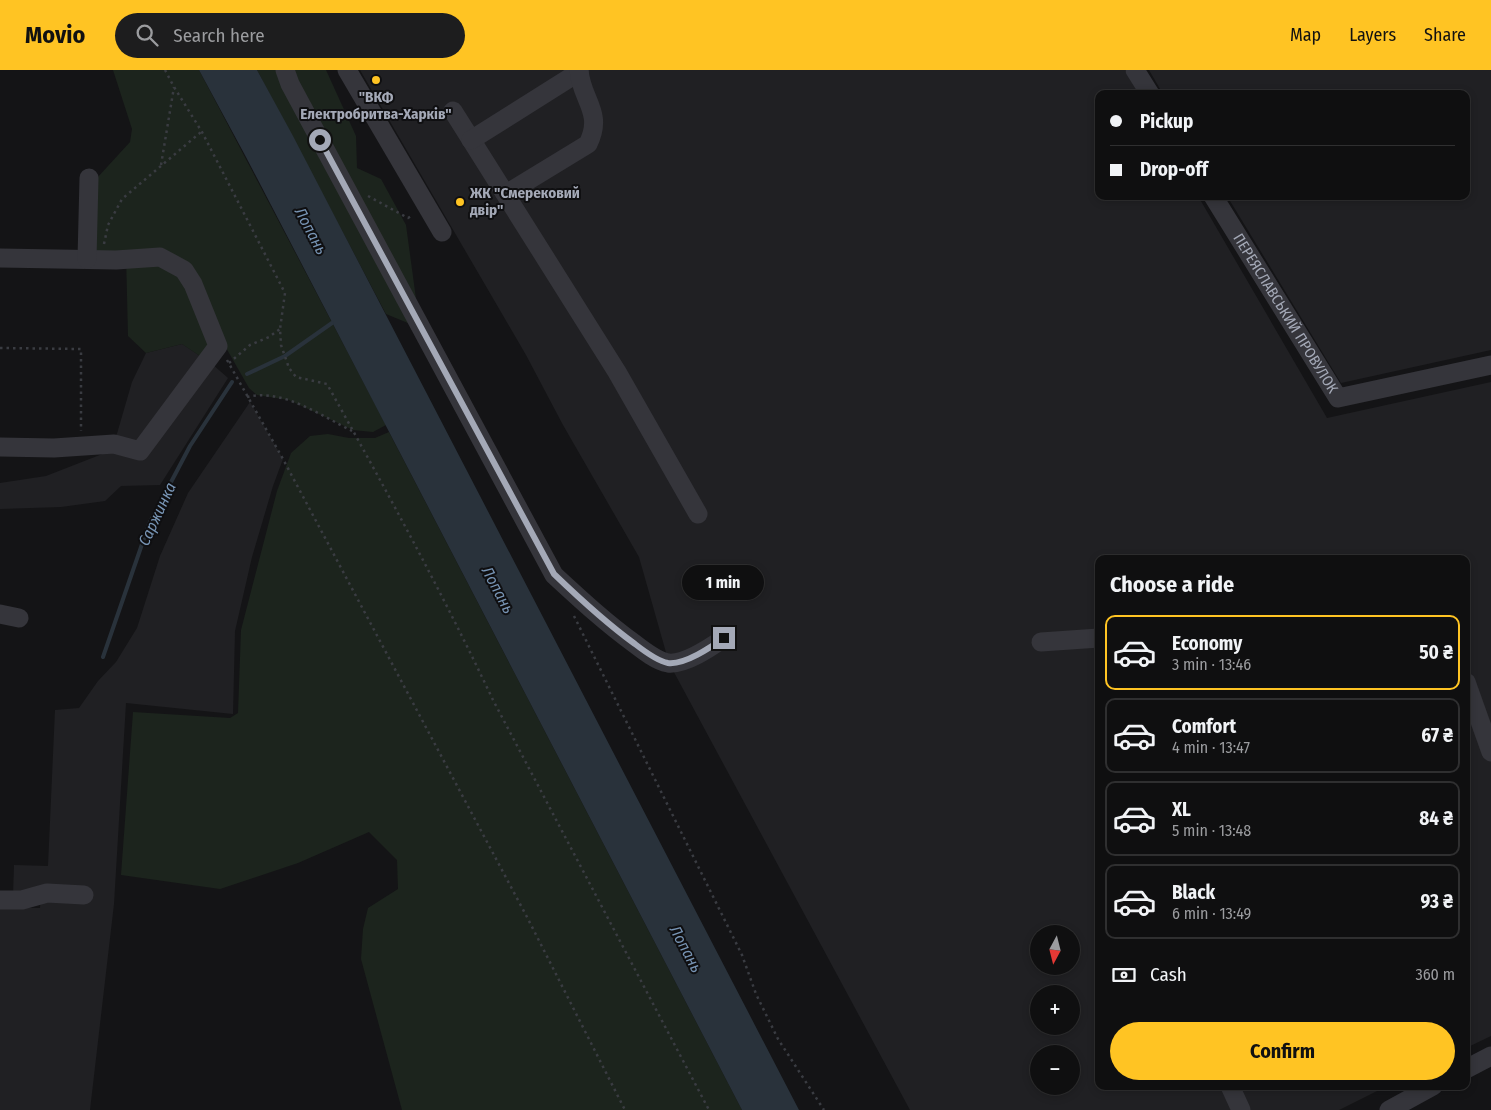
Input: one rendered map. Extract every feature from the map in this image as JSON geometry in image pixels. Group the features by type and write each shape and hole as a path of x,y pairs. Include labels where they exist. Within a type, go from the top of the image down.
{"street":[{"path":"285,70 290,84 554,574 605,623 649,654 669,663 681,661 700,653 724,638"},
{"path":"347,70 442,232"},
{"path":"1135,70 1148,90"},
{"path":"471,140 579,71 581,83 590,104 594,124 593,134 588,144 506,194"},
{"path":"453,110 617,372 698,514"},
{"path":"89,178 94,259"},
{"name":"ПЕРЕЯСЛАВСЬКИЙ ПРОВУЛОК","path":"1216,200 1338,398 1491,365"},
{"path":"0,258 94,259 160,257 184,270 193,284 218,346 140,451 114,444 54,448 0,446"},
{"path":"0,614 19,618"},
{"path":"1041,642 1095,638"},
{"path":"1470,693 1491,752"},
{"path":"0,900 22,900 47,893 84,895"},
{"path":"1470,1067 1491,1056"},
{"path":"1232,1090 1241,1110"},
{"path":"1388,1110 1416,1103 1429,1090"}],"path":[{"path":"165,70 202,132 285,293 280,329 281,346 289,368 296,377 327,384 417,547 462,634 493,700 709,1110"},
{"path":"161,166 174,87"},
{"path":"94,259 108,225 122,199 202,132"},
{"path":"367,196 408,218 427,206"},
{"path":"229,363 250,345 269,337 280,329"},
{"path":"218,346 283,459 527,917 625,1110"},
{"path":"0,348 82,349 81,446"},
{"path":"247,397 254,395 289,400 354,432"},
{"path":"571,610 742,955 756,994 778,1039 824,1110"}],"shaded area":[{"path":"113,70 199,70 386,425 373,432 353,430 289,400 257,395 249,388 221,339 200,356 182,344 146,353 128,336 126,254 92,254 97,178 130,142 132,129"},
{"path":"257,70 326,70 356,136 357,168 381,179 406,225 420,328 386,314"},
{"path":"360,70 1125,70 1137,90 1095,90 1095,200 1200,200 1327,418 1491,382 1491,1036 1470,1046 1470,555 1095,555 1095,1090 1379,1090 1339,1110 910,1110 669,663 639,557 563,425 526,355"},
{"path":"1149,70 1491,70 1491,350 1341,383 1229,200 1470,200 1470,90 1161,90"},
{"path":"182,344 212,364 228,378 160,485 121,486 105,501 61,507 0,509 0,483 46,476 110,451 114,444 132,382 146,353"},
{"path":"250,402 283,459 252,557 235,631 233,714 126,703 114,904 90,1110 0,1110 0,908 40,908 41,898 13,896 14,865 48,866 55,710 79,708 98,681 116,662 137,628 160,556 188,493"},
{"path":"389,432 742,1110 402,1110 361,959 363,929 368,908 398,889 397,860 369,832 298,863 220,889 121,875 133,712 230,718 238,713 241,630 277,491 291,453 310,436 328,434 349,438 375,438"}],"water":[{"name":"Лопань","path":"199,70 257,70 799,1110 742,1110"}],"waterway":[{"name":"Саржинка","path":"247,374 285,356 332,323"},
{"name":"Саржинка","path":"103,657 149,524 190,446 232,382"}],"place":[{"name":"\"ВКФ Електробритва-Харків\"","path":"376,80"},
{"name":"ЖК \"Смерековий двір\"","path":"460,202"}],"route":[{"path":"320,140 554,574 605,623 649,654 669,663 681,661 700,653 724,638"}]}
